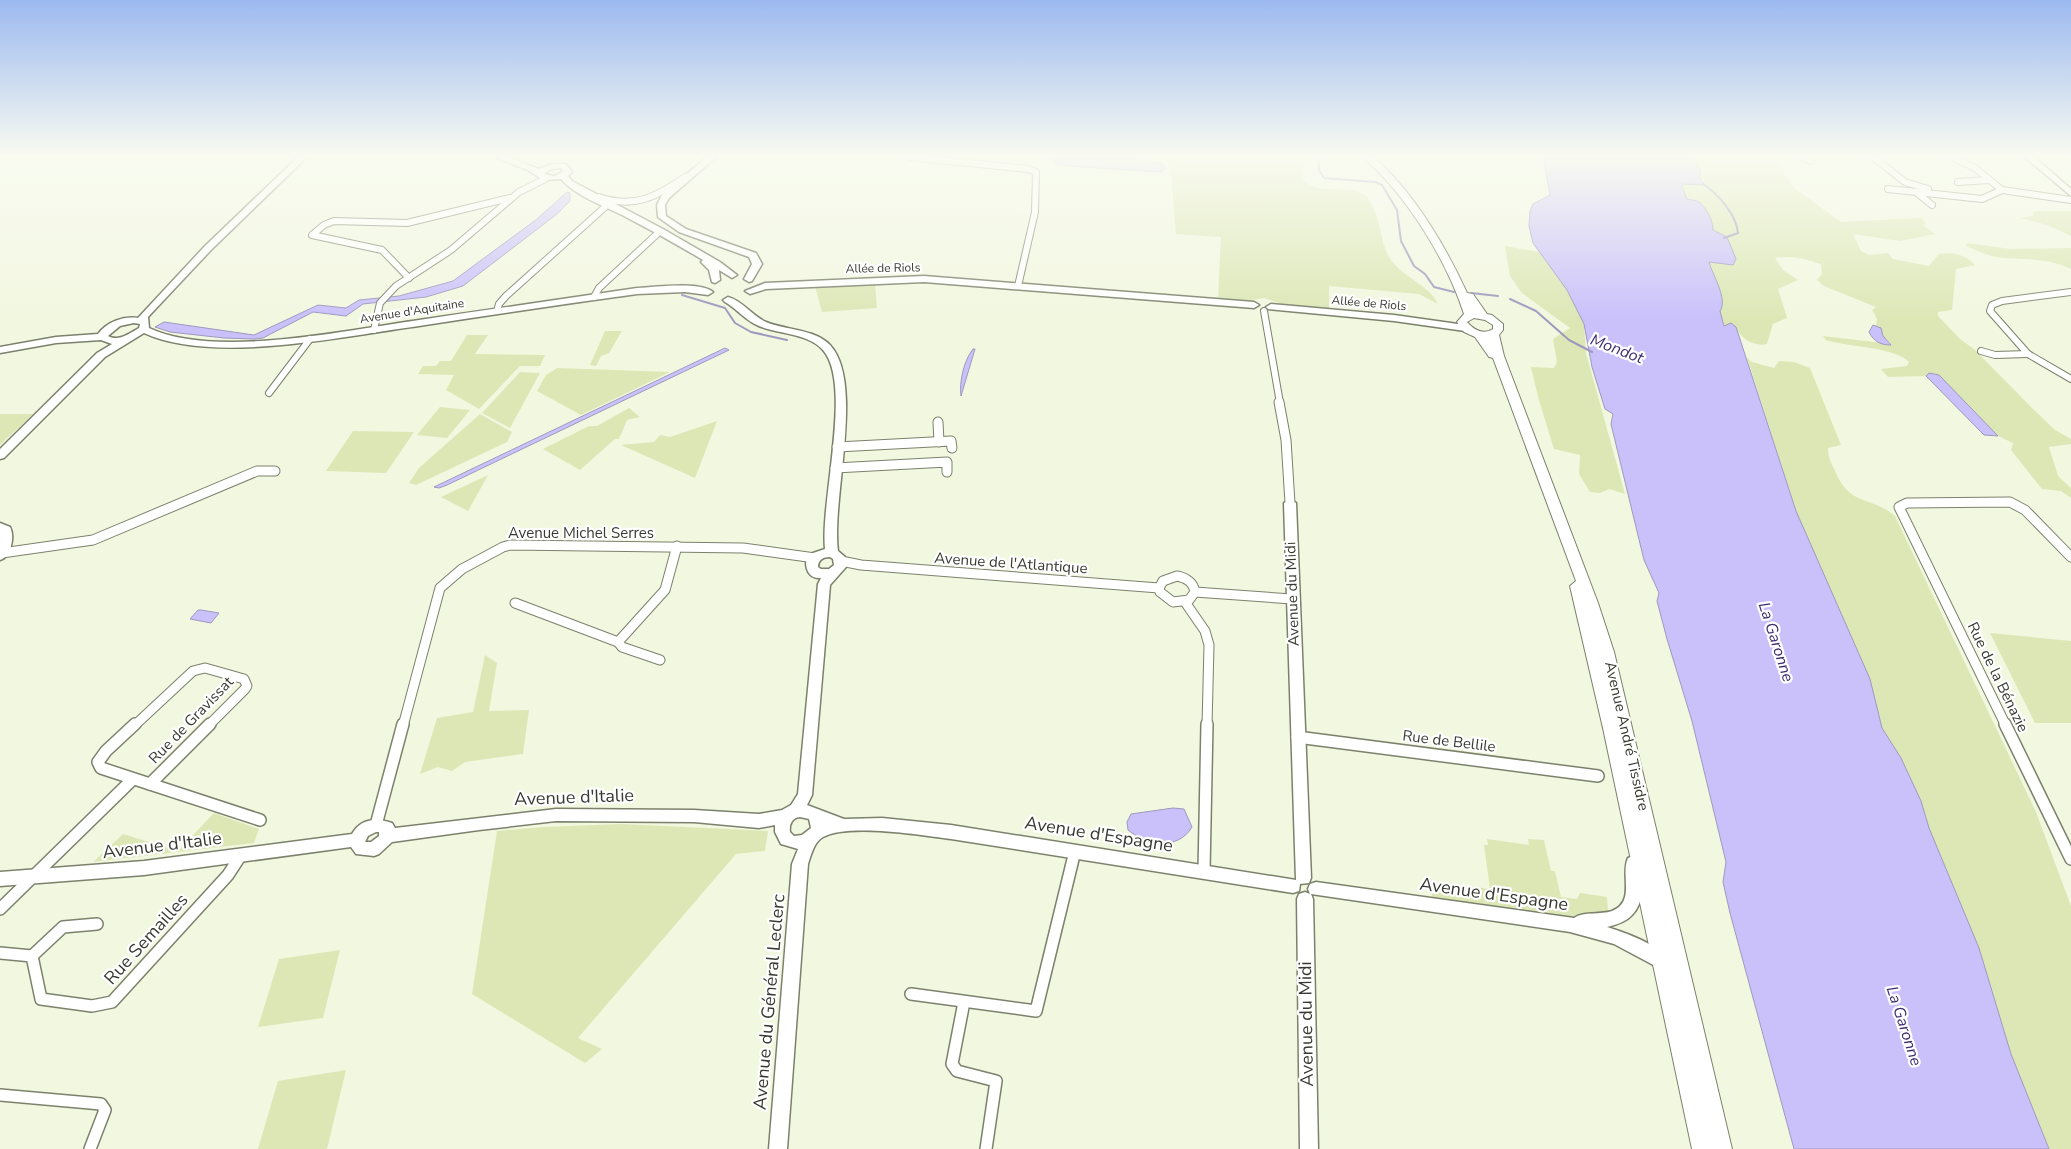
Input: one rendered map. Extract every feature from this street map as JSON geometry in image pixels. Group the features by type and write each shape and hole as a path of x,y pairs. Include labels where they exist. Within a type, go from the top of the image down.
{"main road":[{"path":"1414,211 1457,283 1466,321 1486,334 1498,330 1498,324 1483,316 1475,307 1416,211"},
{"path":"1466,321 1483,316"},
{"name":"Avenue André Tissidre","path":"1486,334 1565,546 1594,652 1702,1149"},
{"name":"Avenue André Tissidre","path":"1486,334 1498,356 1592,603 1607,652 1722,1149"}],"street":[{"path":"0,350 56,340 127,321 153,304 247,211"},
{"path":"409,278 382,250 312,235 324,225 334,221 407,223 458,211"},
{"path":"374,330 381,304 386,296 450,251 496,211"},
{"path":"497,311 499,304 506,296 601,211"},
{"path":"612,211 711,265 715,273 712,285 716,298 728,300 762,324 785,330 825,346 835,357 840,378 837,447 803,814"},
{"path":"620,211 717,264 735,275 749,287"},
{"path":"661,211 662,217 677,228 745,250 753,255 757,262 749,287 747,314"},
{"path":"1018,286 1034,211"},
{"path":"594,297 599,288 656,234"},
{"path":"712,285 735,275 757,262"},
{"name":"Allée de Riols","path":"728,300 749,287 898,279 1018,286 1237,304 1254,305 1265,302 1268,309 1466,321"},
{"name":"Avenue d'Aquitaine","path":"143,325 161,337 233,344 310,339 638,291 685,289 712,285"},
{"path":"2071,292 2002,301 1998,307 1999,315 2019,339 2018,343 2028,354 2071,379"},
{"path":"0,455 101,355 124,340 139,334 153,304"},
{"name":"Avenue du Midi","path":"1268,309 1286,440 1290,503 1297,737 1298,882"},
{"path":"127,321 143,325"},
{"path":"101,355 106,343 104,339 106,331 110,327"},
{"path":"56,340 124,340 144,336 161,337"},
{"path":"269,394 310,339"},
{"path":"1981,351 1995,355 2028,354"},
{"path":"938,422 939,442"},
{"path":"837,447 951,441 952,448"},
{"path":"835,468 947,462 947,472"},
{"path":"0,526 7,532 1,554 93,540 252,473 264,470 275,471"},
{"name":"Rue de la Bénazie","path":"2071,557 2025,510 2010,502 1907,503 1899,507 2071,859"},
{"name":"Avenue Michel Serres","path":"376,825 444,582 500,547 510,545 743,548 800,558 826,566"},
{"path":"618,642 665,590 678,546"},
{"name":"Avenue de l'Atlantique","path":"826,566 861,565 1159,588"},
{"path":"1177,576 1191,582 1195,592 1192,598 1185,602 1167,600 1159,588 1163,581 1177,576"},
{"path":"1195,592 1292,599"},
{"path":"1185,602 1205,631 1209,645 1204,871"},
{"path":"515,603 618,642 622,647 660,660"},
{"name":"Rue de Gravissat","path":"205,668 244,679 247,686 245,689 150,784 101,768 98,762 106,751 193,671 205,668"},
{"name":"Rue de Bellile","path":"1297,737 1598,776"},
{"path":"0,909 133,779"},
{"path":"1562,923 1602,922 1615,919 1627,910 1635,890 1635,877 1622,781"},
{"path":"150,784 260,820"},
{"path":"803,814 819,824 813,836"},
{"path":"801,858 786,837 782,826 803,814 834,824 853,826"},
{"name":"Avenue d'Italie","path":"388,836 479,822 565,815 686,816 763,820 803,814"},
{"path":"763,820 786,837 798,843 834,827 853,826"},
{"path":"376,825 387,828 388,836 383,843 369,850 358,847 357,840 362,832 376,825"},
{"name":"Avenue d'Espagne","path":"853,826 898,826 951,832 1204,871 1298,882"},
{"name":"Avenue du Général Leclerc","path":"778,1149 801,858 813,836"},
{"name":"Avenue d'Italie","path":"0,879 144,868 357,840"},
{"path":"911,994 1036,1011 1075,851"},
{"name":"Rue Semailles","path":"32,956 41,999 92,1006 112,1002 228,875 241,855"},
{"path":"1298,882 1313,883 1311,894"},
{"name":"Avenue du Midi","path":"1309,1149 1311,894"},
{"name":"Avenue d'Espagne","path":"1311,894 1562,923 1607,933 1628,941 1660,960"},
{"path":"0,953 32,956 63,927 97,924"},
{"path":"964,1002 952,1064 958,1071 996,1081 986,1149"},
{"path":"0,1095 101,1104 105,1110 90,1149"}],"green space":[{"path":"1174,211 1374,211 1387,253 1392,261 1398,268 1428,291 1438,304 1419,294 1329,286 1329,309 1282,304 1264,298 1246,301 1218,299 1221,237 1176,234"},
{"path":"1700,211 1825,211 1841,222 1922,218 1926,224 1923,225 1935,234 1900,241 1853,234 1861,251 1869,255 1888,253 1893,259 1929,266 1939,254 1949,253 1967,258 1975,265 1956,269 1952,310 1938,312 1938,316 2055,430 2071,439 2071,444 2049,447 2058,476 2071,488 2071,498 2061,491 2042,489 2011,450 2013,443 1998,436 1933,373 1926,376 1888,377 1881,369 1907,366 1909,362 1903,357 1882,350 1826,340 1823,336 1891,344 1883,336 1880,327 1876,326 1877,319 1872,310 1876,307 1824,286 1817,280 1822,274 1821,264 1798,258 1775,258 1783,270 1798,280 1778,289 1787,318 1773,324 1767,344 1762,345 1748,341 1736,327 1725,326 1720,311 1722,300 1709,262 1732,265 1736,259 1727,237 1713,230 1713,222"},
{"path":"2034,211 2071,211 2071,236 2047,225 2020,218 2033,216"},
{"path":"1966,243 2011,249 2071,248 2071,269 2053,262 1996,257 1966,246"},
{"path":"1505,246 1539,252 1567,290 1584,324 1586,353 1625,494 1609,489 1600,493 1590,492 1579,474 1580,455 1554,449 1531,367 1554,368 1557,362 1553,339 1570,328 1522,293 1510,276"},
{"path":"875,282 877,308 822,312 815,286"},
{"path":"605,331 622,331 609,353 601,356 596,366 590,365"},
{"path":"467,335 488,335 475,354 545,355 540,366 520,366 479,409 446,390 454,375 418,374 423,366 436,366 440,361 451,361"},
{"path":"1747,357 1752,362 1774,368 1779,361 1794,362 1810,368 1841,445 1828,448 1830,460 1835,471 1847,490 1854,496 1877,505 1895,516 2036,812 2071,906 2071,1149 2049,1149 2011,1054 1979,948 1929,828 1921,801 1901,758 1882,728 1870,679 1796,511"},
{"path":"557,368 670,372 581,415 537,391 546,375"},
{"path":"520,372 540,373 510,428 482,413"},
{"path":"440,407 470,410 447,438 417,435"},
{"path":"629,408 640,417 627,420 619,439 615,439 580,470 543,449 589,426 597,426"},
{"path":"0,414 33,414 0,445"},
{"path":"480,414 512,432 507,442 416,485 409,483 419,468"},
{"path":"717,421 695,478 621,445 654,442 660,435 670,437"},
{"path":"353,431 414,432 386,473 326,471"},
{"path":"488,475 468,511 441,497"},
{"path":"1990,633 2071,641 2071,723 2035,723"},
{"path":"485,655 497,663 489,711 529,710 523,754 465,762 452,771 438,767 420,774 437,718 473,712"},
{"path":"214,813 259,829 254,843 93,862 123,834 178,851"},
{"path":"621,824 768,831 765,851 736,854 578,1038 602,1049 585,1063 472,994 497,831"},
{"path":"1487,839 1529,845 1528,839 1544,840 1551,871 1555,871 1561,897 1577,899 1580,893 1607,897 1608,912 1597,918 1568,918 1434,901 1430,890 1440,891 1439,882 1490,889 1484,845 1488,845"},
{"path":"340,950 323,1018 258,1027 279,959"},
{"path":"346,1070 327,1149 258,1149 278,1081"}],"water":[{"path":"546,211 560,211 463,286 426,297 363,304 346,316 313,312 263,338 254,339 170,332 155,327 164,322 254,335 318,305 346,308 359,300 399,296 453,281"},
{"name":"La Garonne","path":"1530,211 1706,211 1711,219 1713,230 1727,237 1736,259 1733,265 1709,262 1721,294 1722,306 1720,311 1724,326 1731,323 1736,327 1796,511 1870,679 1882,728 1901,758 1921,801 1929,828 1979,948 2011,1054 2049,1149 1794,1149 1730,913 1723,882 1726,862 1692,721 1657,601 1659,593 1644,560 1611,424 1613,414 1605,409 1592,367 1584,324 1567,290 1533,243 1529,226"},
{"path":"1873,325 1881,328 1883,336 1891,345 1881,344 1873,338 1869,332"},
{"path":"725,348 729,350 447,485 439,488 434,487"},
{"path":"973,349 975,349 961,396 963,371"},
{"path":"1929,373 1939,375 1998,436 1984,435 1926,376"},
{"path":"198,610 219,613 211,623 190,619"},
{"path":"1173,808 1184,809 1192,827 1179,840 1161,843 1152,842 1128,830 1127,822 1131,814"}],"waterway":[{"name":"Mondot","path":"1397,211 1401,241 1414,266 1425,274 1434,287 1454,292"},
{"path":"1724,238 1738,233 1737,226 1729,211"},
{"path":"1471,293 1498,296"},
{"path":"682,295 725,308 735,323 751,332 787,340"},
{"name":"Mondot","path":"1510,299 1536,311 1569,340 1592,352"}]}
